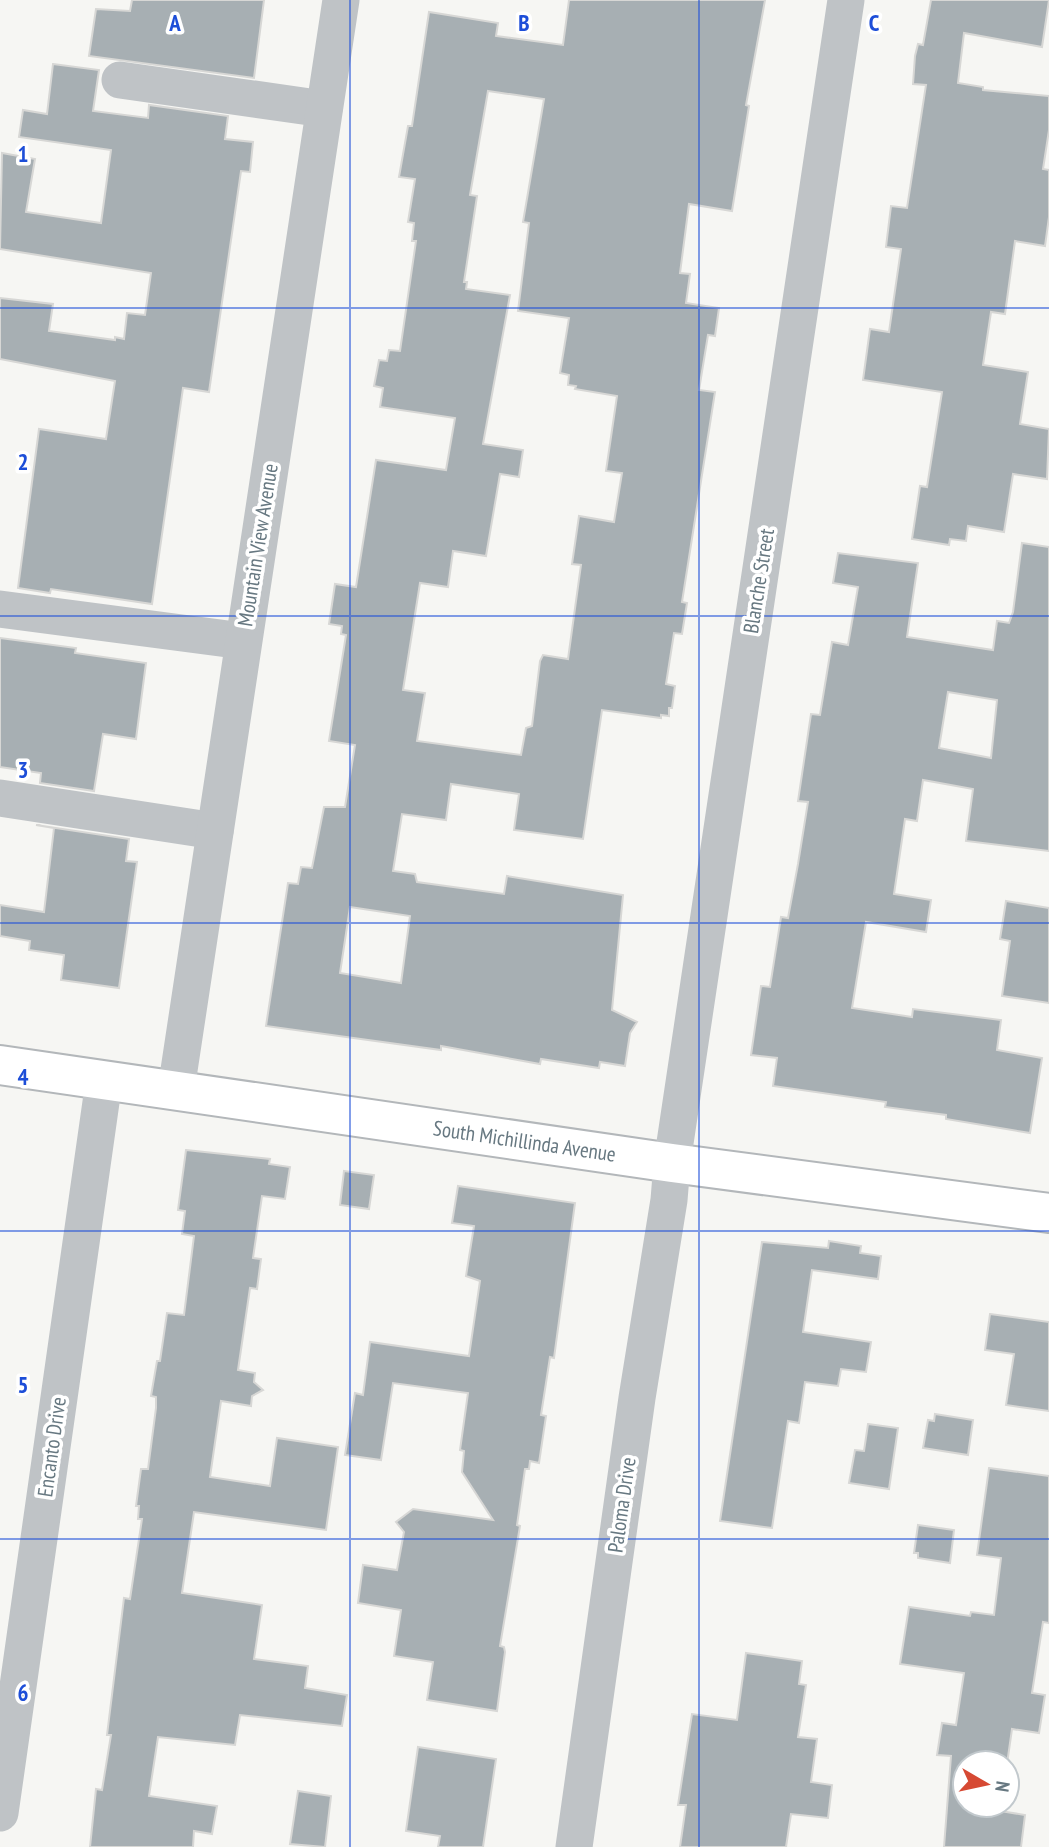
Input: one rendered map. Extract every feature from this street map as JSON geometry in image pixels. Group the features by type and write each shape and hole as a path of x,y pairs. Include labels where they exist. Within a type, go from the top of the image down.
{"main road":[{"name":"South Michillinda Avenue","path":"0,1065 671,1163 1049,1213"}],"street":[{"name":"Mountain View Avenue","path":"176,1090 341,0"},
{"name":"Blanche Street","path":"671,1163 846,0"},
{"path":"120,80 324,109"},
{"path":"0,609 243,641"},
{"path":"0,798 215,831"},
{"name":"Encanto Drive","path":"0,1813 104,1081"},
{"name":"Paloma Drive","path":"574,1847 637,1398 669,1200 671,1163"}],"building":[{"path":"132,0 264,0 254,78 89,56 96,9 130,11"},
{"path":"569,0 765,0 746,105 749,106 732,211 689,204 680,273 690,274 686,303 719,308 715,336 708,335 699,390 715,392 682,602 687,603 682,634 674,633 666,684 675,686 672,708 669,708 669,716 661,715 661,718 602,710 583,839 514,830 519,794 451,784 446,820 402,814 393,871 415,874 417,882 504,894 507,876 623,895 612,1010 637,1022 630,1033 625,1066 600,1062 599,1068 541,1059 540,1064 441,1046 441,1050 266,1026 288,883 298,884 301,867 312,868 324,807 345,807 355,745 329,741 346,635 341,634 342,626 329,624 335,584 356,587 376,460 446,470 455,418 380,407 383,388 374,386 379,360 387,361 389,350 400,351 416,241 412,241 414,223 408,222 415,179 399,177 408,126 412,126 429,12 498,23 496,36 563,45","holes":["488,91 544,99 523,222 529,223 518,311 569,318 560,373 569,375 568,385 576,386 575,389 617,396 606,471 622,473 614,522 579,516 572,564 581,565 568,659 543,655 540,661 532,726 526,728 521,755 417,741 425,693 403,690 420,583 448,587 453,551 486,556 500,474 519,477 523,450 483,444 510,295 466,289 467,282 464,282 477,196 470,195","350,907 410,916 401,983 340,973"]},
{"path":"931,0 1049,0 1042,47 964,33 958,83 983,87 983,90 1049,96 1049,130 1043,169 1049,170 1049,217 1045,246 1015,241 1005,314 991,312 983,365 1028,372 1020,424 1049,429 1047,479 1013,474 1004,532 968,526 966,541 950,539 949,545 912,539 920,486 927,487 942,392 863,380 870,329 889,332 901,249 886,247 891,206 907,208 926,85 913,84 915,56 918,44 923,45"},
{"path":"53,64 99,70 93,111 148,118 149,105 228,116 225,139 253,142 250,172 241,171 209,392 183,388 152,604 51,589 50,593 18,588 39,429 106,439 115,381 0,359 0,298 53,304 49,331 124,339 127,313 145,315 151,273 0,249 2,153 35,159 26,212 101,223 111,150 19,137 23,110 47,114"},
{"path":"1022,543 1049,547 1049,851 966,841 973,789 923,780 917,821 905,819 894,894 931,900 926,932 866,922 852,1008 912,1017 913,1009 1001,1020 997,1050 1042,1058 1030,1133 946,1119 946,1115 885,1107 886,1102 773,1086 777,1058 751,1055 761,986 770,987 781,917 788,918 798,864 808,802 798,801 811,714 820,715 832,642 848,645 858,587 833,583 838,553 918,563 907,637 993,650 997,621 1009,623 1013,612","holes":["948,692 997,700 991,758 939,748"]},
{"path":"0,638 76,648 75,653 146,663 136,739 103,734 94,791 40,783 41,773 0,767"},
{"path":"36,825 129,839 126,861 137,862 119,988 61,980 64,955 29,950 30,941 0,936 0,905 44,912 54,828"},
{"path":"1006,901 1049,908 1049,1003 1002,996 1010,941 1000,939"},
{"path":"186,1150 270,1159 269,1164 290,1167 285,1199 262,1196 253,1258 261,1259 257,1289 250,1288 238,1370 255,1373 254,1382 263,1390 252,1396 251,1406 221,1401 210,1477 270,1486 277,1438 338,1447 326,1530 194,1512 182,1593 262,1605 254,1659 308,1666 305,1688 347,1695 342,1726 240,1715 235,1745 158,1737 149,1796 217,1806 212,1834 194,1831 193,1847 90,1847 96,1789 102,1790 111,1735 107,1735 124,1598 130,1599 142,1519 138,1519 139,1506 136,1506 141,1469 148,1469 156,1408 156,1397 151,1396 157,1361 160,1361 167,1313 184,1315 194,1236 182,1234 185,1211 178,1210"},
{"path":"344,1171 374,1175 369,1209 340,1205"},
{"path":"458,1186 575,1203 554,1358 550,1357 541,1415 546,1416 539,1463 530,1461 529,1469 525,1469 517,1525 520,1526 500,1646 504,1647 505,1652 497,1711 427,1700 433,1662 394,1656 401,1610 358,1603 363,1565 397,1570 404,1532 396,1522 413,1509 493,1520 462,1472 464,1451 460,1450 468,1393 393,1383 381,1460 345,1455 355,1393 363,1395 370,1342 469,1356 480,1281 466,1276 474,1226 452,1223"},
{"path":"829,1241 861,1246 860,1253 881,1256 878,1279 812,1270 803,1332 871,1342 866,1372 841,1369 838,1386 805,1382 799,1423 788,1421 772,1528 720,1521 762,1242 828,1248"},
{"path":"990,1314 1049,1322 1049,1411 1006,1405 1014,1354 985,1350"},
{"path":"935,1414 973,1420 968,1455 923,1448 928,1420 934,1421"},
{"path":"868,1424 898,1428 889,1489 849,1483 855,1450 864,1451"},
{"path":"989,1468 1049,1476 1049,1623 1043,1622 1032,1693 1045,1695 1039,1733 1012,1729 1009,1749 951,1749 951,1756 937,1755 942,1723 956,1725 964,1673 900,1664 909,1607 970,1616 971,1612 994,1615 1001,1558 977,1555"},
{"path":"918,1525 954,1530 950,1563 918,1558 918,1553 914,1553"},
{"path":"746,1653 802,1661 799,1684 806,1685 798,1737 817,1739 811,1782 832,1785 828,1818 791,1814 786,1847 680,1847 686,1805 678,1805 692,1714 737,1720"},
{"path":"418,1747 496,1759 483,1847 438,1847 440,1836 406,1831"},
{"path":"951,1756 951,1819 1021,1819 1021,1814 1025,1815 1021,1847 944,1847"},
{"path":"298,1791 331,1796 325,1847 290,1844"}]}
